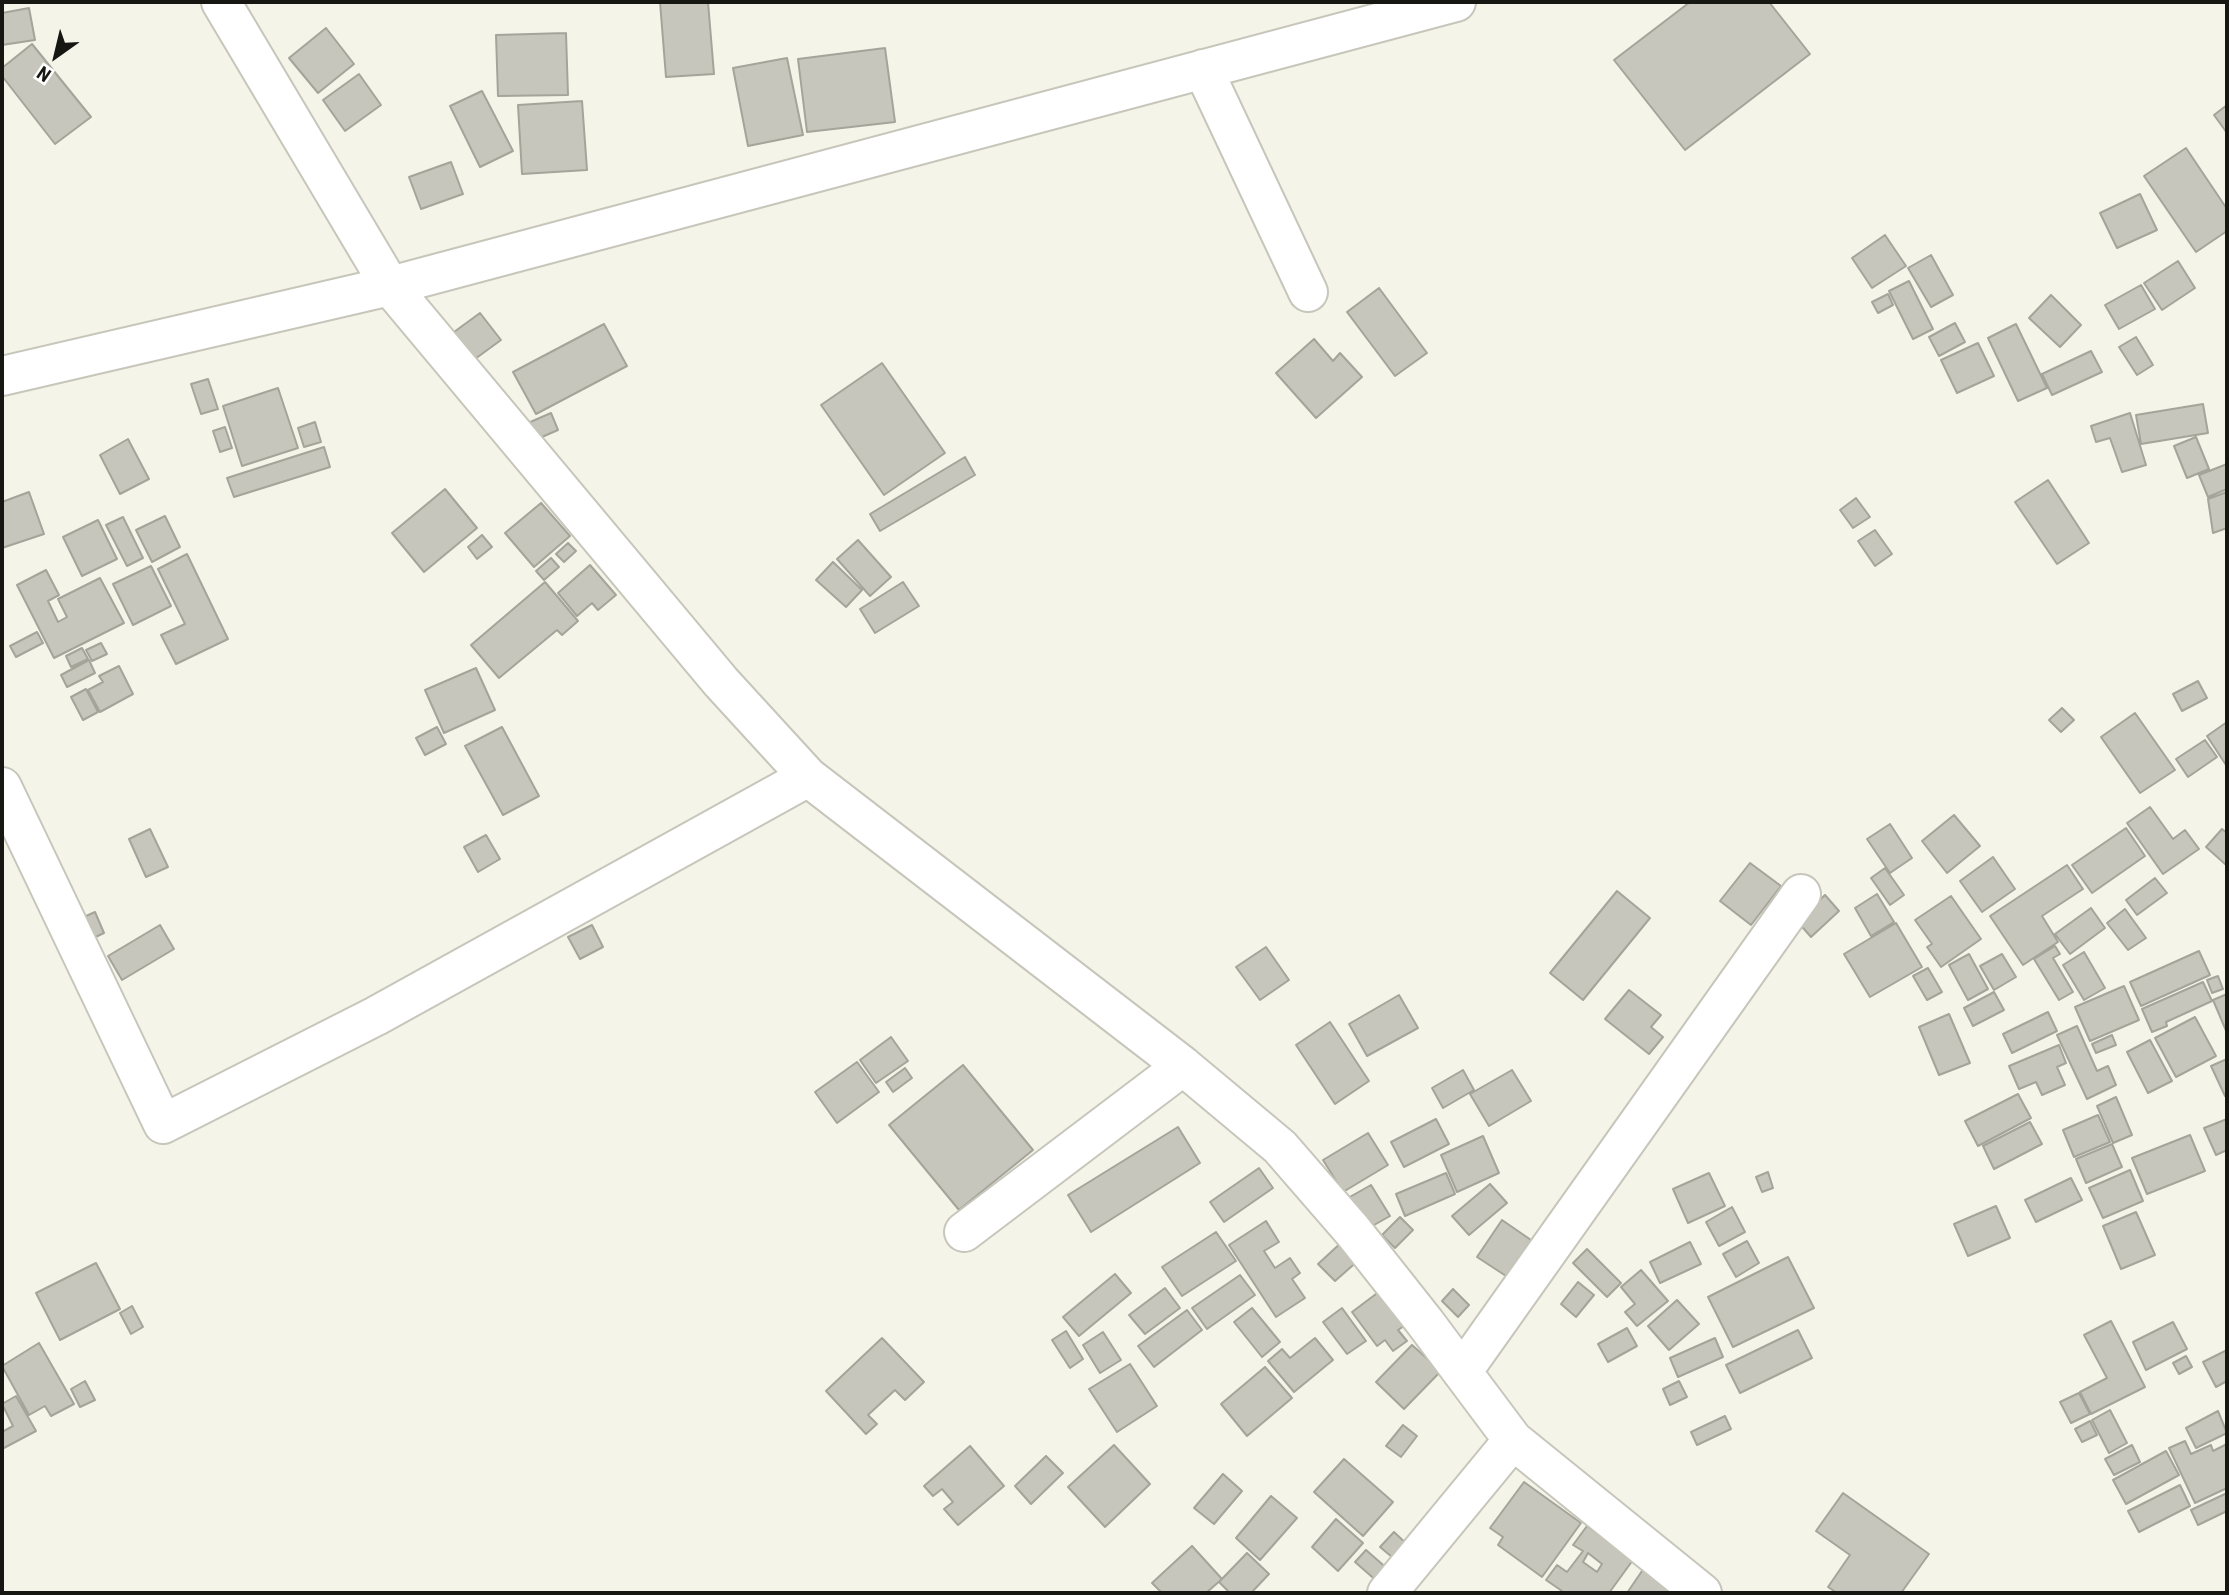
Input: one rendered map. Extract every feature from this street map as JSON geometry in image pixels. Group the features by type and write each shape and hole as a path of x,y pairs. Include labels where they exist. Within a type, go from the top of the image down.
{"street":[{"path":"221,2 390,286 721,682 808,777 1183,1066 1280,1147 1352,1230 1513,1440 1702,1593"},
{"path":"2,376 390,286 1456,2"},
{"path":"1203,69 1308,292"},
{"path":"2,787 163,1124 376,1016 808,777"},
{"path":"1462,1372 1801,894"},
{"path":"964,1232 1183,1066"},
{"path":"1387,1593 1513,1440"}],"building":[{"path":"660,2 708,2 714,74 666,77"},
{"path":"1690,2 1769,2 1810,54 1685,150 1614,60"},
{"path":"29,8 35,40 2,45 2,13"},
{"path":"326,28 354,64 318,93 289,58"},
{"path":"566,33 568,95 498,96 496,35"},
{"path":"32,44 91,117 55,144 2,76 2,68"},
{"path":"885,48 895,122 807,132 798,59"},
{"path":"787,58 803,135 748,146 733,68"},
{"path":"359,74 381,105 345,131 323,100"},
{"path":"482,91 513,151 480,167 450,106"},
{"path":"582,101 587,170 522,174 518,105"},
{"path":"2227,105 2227,133 2214,115"},
{"path":"2186,148 2227,209 2227,231 2196,252 2144,176"},
{"path":"451,162 463,194 421,209 409,177"},
{"path":"2140,194 2157,230 2117,248 2100,213"},
{"path":"1885,235 1906,266 1872,288 1852,258"},
{"path":"1931,255 1953,295 1931,307 1908,268"},
{"path":"2178,261 2195,288 2162,310 2144,283"},
{"path":"1909,281 1933,329 1913,339 1889,291"},
{"path":"2141,285 2155,309 2119,329 2105,305"},
{"path":"1379,288 1427,353 1395,376 1347,312"},
{"path":"1888,294 1893,305 1878,313 1872,302"},
{"path":"2051,295 2081,325 2060,347 2029,318"},
{"path":"480,313 501,340 475,359 454,332"},
{"path":"1955,323 1965,342 1939,356 1929,337"},
{"path":"604,324 627,366 536,414 513,372"},
{"path":"2016,324 2047,388 2018,401 1988,338"},
{"path":"2136,337 2153,365 2137,375 2119,347"},
{"path":"1314,339 1333,361 1340,353 1362,377 1316,418 1276,373"},
{"path":"1978,343 1994,376 1957,393 1941,360"},
{"path":"2091,351 2102,372 2052,395 2042,374"},
{"path":"882,363 945,453 884,495 821,405"},
{"path":"208,379 218,409 201,414 191,384"},
{"path":"278,388 298,448 242,466 223,406"},
{"path":"2203,404 2208,433 2141,444 2136,415"},
{"path":"551,413 558,430 535,440 528,423"},
{"path":"2130,413 2146,465 2122,472 2110,438 2096,442 2091,426"},
{"path":"315,422 321,442 304,447 298,428"},
{"path":"225,427 232,448 220,452 213,431"},
{"path":"2196,437 2209,469 2187,478 2174,446"},
{"path":"128,439 149,479 120,494 100,455"},
{"path":"324,447 330,467 234,497 227,478"},
{"path":"965,457 975,475 880,531 870,514"},
{"path":"2227,464 2227,489 2208,497 2199,475"},
{"path":"2048,480 2089,543 2057,564 2015,502"},
{"path":"445,489 477,528 424,572 392,533"},
{"path":"29,492 44,534 2,548 2,502"},
{"path":"2227,492 2227,528 2213,533 2208,499"},
{"path":"1856,498 1870,517 1853,528 1840,510"},
{"path":"541,503 570,536 534,567 505,533"},
{"path":"165,516 180,547 152,562 136,530"},
{"path":"123,517 143,558 127,566 106,525"},
{"path":"98,520 117,559 82,576 63,537"},
{"path":"1875,530 1892,554 1875,566 1858,541"},
{"path":"482,535 492,547 477,559 468,547"},
{"path":"858,540 891,577 870,596 837,559"},
{"path":"568,543 576,551 564,562 556,554"},
{"path":"187,554 228,639 176,664 161,635 185,624 158,569"},
{"path":"551,558 559,567 544,580 536,571"},
{"path":"833,562 862,590 846,607 816,580"},
{"path":"590,565 616,595 598,610 592,603 577,616 558,593"},
{"path":"151,566 171,606 133,625 113,584"},
{"path":"46,570 59,595 48,601 58,622 67,617 58,599 100,578 124,623 54,658 17,585"},
{"path":"545,582 578,621 562,635 557,630 499,678 471,645"},
{"path":"903,582 919,606 875,633 860,609"},
{"path":"37,632 43,643 16,657 10,646"},
{"path":"101,643 107,654 92,661 86,650"},
{"path":"82,648 88,659 71,667 66,656"},
{"path":"89,660 95,673 67,687 61,675"},
{"path":"119,666 133,694 100,712 88,690 103,682 99,676"},
{"path":"476,668 495,710 444,733 425,690"},
{"path":"2198,681 2207,698 2182,711 2173,694"},
{"path":"86,689 98,712 83,720 71,697"},
{"path":"2062,708 2074,720 2061,732 2049,720"},
{"path":"2135,713 2175,770 2140,793 2101,737"},
{"path":"2227,722 2227,764 2226,765 2207,736"},
{"path":"437,727 446,744 425,755 416,738"},
{"path":"502,727 539,796 503,815 465,746"},
{"path":"2205,740 2217,757 2188,777 2176,759"},
{"path":"2150,807 2173,839 2185,830 2199,849 2163,874 2127,823"},
{"path":"1954,815 1980,846 1947,873 1922,841"},
{"path":"1890,824 1912,858 1890,873 1867,839"},
{"path":"2126,828 2145,856 2092,893 2072,865"},
{"path":"150,829 168,867 146,877 129,839"},
{"path":"2222,829 2227,833 2225,864 2206,847"},
{"path":"486,835 500,859 478,872 464,847"},
{"path":"1993,857 2015,889 1982,912 1960,881"},
{"path":"1750,863 1781,886 1751,925 1720,901"},
{"path":"2067,865 2083,889 2042,916 2058,942 2023,965 1990,916"},
{"path":"1885,868 1904,895 1890,905 1871,878"},
{"path":"2155,878 2167,893 2137,915 2126,900"},
{"path":"1617,891 1650,918 1583,1000 1550,973"},
{"path":"1877,894 1894,922 1871,936 1855,908"},
{"path":"1825,895 1839,911 1811,937 1797,921"},
{"path":"1951,896 1981,939 1941,967 1927,947 1932,944 1915,920"},
{"path":"2091,908 2105,928 2070,954 2055,934"},
{"path":"2125,909 2146,938 2128,950 2107,923"},
{"path":"95,912 104,933 85,942 75,921"},
{"path":"1896,923 1922,967 1870,997 1844,954"},
{"path":"160,925 174,949 122,980 108,956"},
{"path":"592,925 603,947 580,959 568,937"},
{"path":"2055,946 2060,954 2053,958 2073,992 2059,1000 2034,959"},
{"path":"1266,947 1289,980 1260,1000 1236,967"},
{"path":"2199,951 2210,975 2141,1006 2130,982"},
{"path":"2084,952 2105,988 2084,1000 2063,965"},
{"path":"1969,954 1988,989 1968,1000 1949,965"},
{"path":"2002,954 2016,977 1994,990 1980,966"},
{"path":"1928,968 1942,992 1927,1000 1913,976"},
{"path":"2218,976 2223,989 2212,993 2207,980"},
{"path":"2203,982 2212,1001 2166,1022 2167,1026 2152,1032 2142,1009"},
{"path":"2124,986 2139,1020 2090,1041 2075,1007"},
{"path":"1629,990 1661,1015 1651,1027 1663,1037 1649,1054 1605,1019"},
{"path":"1994,992 2004,1010 1973,1026 1964,1008"},
{"path":"2227,994 2227,1033 2213,1000"},
{"path":"1399,995 1418,1028 1367,1056 1349,1024"},
{"path":"2048,1012 2057,1031 2012,1053 2003,1034"},
{"path":"1949,1014 1970,1063 1939,1075 1919,1027"},
{"path":"2195,1017 2216,1056 2176,1077 2155,1038"},
{"path":"1330,1022 1369,1081 1335,1104 1296,1045"},
{"path":"2077,1026 2097,1071 2108,1066 2116,1085 2087,1099 2057,1035"},
{"path":"2112,1035 2116,1045 2096,1053 2092,1044"},
{"path":"891,1037 908,1061 876,1083 860,1060"},
{"path":"2150,1040 2172,1081 2148,1093 2127,1052"},
{"path":"2059,1045 2066,1063 2057,1067 2065,1085 2042,1095 2036,1082 2019,1089 2009,1066"},
{"path":"2227,1059 2227,1095 2225,1096 2211,1066"},
{"path":"857,1062 879,1092 837,1123 815,1092"},
{"path":"963,1065 1033,1150 959,1210 889,1125"},
{"path":"905,1068 912,1078 893,1092 886,1082"},
{"path":"1463,1070 1474,1090 1443,1108 1432,1088"},
{"path":"1512,1070 1531,1101 1489,1126 1470,1094"},
{"path":"2018,1094 2031,1118 1978,1146 1965,1121"},
{"path":"2116,1097 2132,1135 2113,1143 2097,1106"},
{"path":"2098,1115 2110,1142 2074,1157 2063,1130"},
{"path":"1436,1119 1449,1144 1404,1167 1391,1142"},
{"path":"2227,1119 2227,1150 2216,1155 2204,1128"},
{"path":"2030,1122 2042,1144 1994,1169 1983,1146"},
{"path":"1178,1127 1200,1163 1091,1232 1068,1195"},
{"path":"1368,1133 1388,1165 1343,1192 1323,1160"},
{"path":"2190,1135 2205,1171 2147,1194 2132,1158"},
{"path":"1483,1136 1499,1173 1457,1192 1441,1155"},
{"path":"2112,1144 2122,1167 2086,1183 2076,1159"},
{"path":"1259,1168 1273,1188 1224,1222 1210,1202"},
{"path":"2130,1170 2143,1201 2103,1218 2089,1188"},
{"path":"1768,1172 1773,1188 1762,1192 1756,1177"},
{"path":"1446,1173 1455,1194 1405,1216 1396,1194"},
{"path":"1709,1173 1725,1206 1688,1223 1673,1189"},
{"path":"2071,1178 2082,1200 2036,1222 2025,1200"},
{"path":"1490,1184 1507,1203 1469,1235 1452,1216"},
{"path":"1371,1185 1390,1216 1367,1229 1348,1198"},
{"path":"1996,1206 2010,1238 1968,1256 1954,1224"},
{"path":"1732,1207 1745,1232 1719,1246 1706,1222"},
{"path":"2136,1212 2155,1255 2121,1269 2103,1226"},
{"path":"1400,1217 1413,1230 1395,1248 1382,1235"},
{"path":"1502,1220 1531,1240 1506,1276 1477,1257"},
{"path":"1266,1221 1279,1242 1264,1251 1275,1268 1290,1258 1300,1273 1292,1279 1305,1298 1276,1317 1229,1245"},
{"path":"1216,1232 1236,1261 1182,1296 1162,1267"},
{"path":"1343,1241 1360,1259 1335,1281 1318,1264"},
{"path":"1747,1241 1759,1263 1736,1277 1723,1254"},
{"path":"1690,1242 1701,1264 1660,1283 1650,1262"},
{"path":"1587,1249 1621,1283 1607,1297 1573,1263"},
{"path":"1788,1257 1814,1308 1733,1347 1708,1297"},
{"path":"96,1263 120,1309 60,1340 36,1293"},
{"path":"1641,1270 1668,1301 1637,1326 1625,1312 1635,1304 1621,1287"},
{"path":"1115,1274 1131,1293 1079,1336 1063,1317"},
{"path":"1240,1275 1255,1295 1207,1329 1192,1308"},
{"path":"1578,1282 1594,1295 1576,1317 1561,1304"},
{"path":"1165,1288 1180,1308 1145,1334 1129,1315"},
{"path":"1384,1288 1410,1322 1398,1330 1407,1341 1393,1351 1385,1340 1377,1346 1352,1312"},
{"path":"1453,1289 1469,1305 1458,1317 1442,1301"},
{"path":"1677,1300 1699,1324 1669,1350 1648,1326"},
{"path":"132,1306 143,1327 131,1334 120,1313"},
{"path":"1252,1308 1280,1342 1262,1357 1234,1322"},
{"path":"1342,1308 1366,1341 1347,1354 1323,1322"},
{"path":"1187,1310 1202,1330 1154,1367 1138,1346"},
{"path":"2111,1321 2145,1387 2091,1414 2080,1392 2107,1378 2084,1335"},
{"path":"2173,1322 2187,1349 2146,1370 2133,1342"},
{"path":"1627,1328 1637,1346 1608,1362 1598,1344"},
{"path":"1798,1330 1812,1358 1740,1393 1726,1365"},
{"path":"1066,1331 1083,1359 1070,1368 1052,1340"},
{"path":"1103,1332 1121,1360 1100,1373 1083,1345"},
{"path":"882,1338 924,1382 905,1400 895,1390 868,1415 877,1424 866,1434 826,1391"},
{"path":"1315,1338 1333,1360 1294,1392 1268,1361 1282,1349 1290,1358"},
{"path":"1715,1338 1723,1357 1678,1377 1670,1358"},
{"path":"39,1343 74,1404 51,1416 45,1406 29,1415 2,1366"},
{"path":"1412,1345 1441,1371 1404,1409 1376,1382"},
{"path":"2227,1350 2227,1381 2216,1387 2203,1362"},
{"path":"2186,1356 2192,1367 2179,1374 2173,1363"},
{"path":"1130,1364 1157,1406 1117,1432 1089,1389"},
{"path":"1265,1367 1292,1398 1247,1436 1221,1404"},
{"path":"85,1381 95,1400 80,1407 71,1389"},
{"path":"1679,1381 1687,1397 1670,1405 1663,1389"},
{"path":"2079,1393 2090,1414 2071,1423 2060,1402"},
{"path":"16,1396 36,1431 2,1449 2,1432 13,1426 2,1404"},
{"path":"2110,1410 2127,1443 2109,1453 2092,1420"},
{"path":"2218,1411 2227,1433 2196,1448 2186,1428"},
{"path":"1725,1416 1731,1429 1697,1445 1691,1432"},
{"path":"2090,1421 2097,1435 2082,1442 2075,1429"},
{"path":"1403,1425 1417,1436 1401,1457 1386,1446"},
{"path":"2185,1441 2191,1454 2211,1445 2213,1451 2227,1444 2227,1488 2195,1503 2169,1448"},
{"path":"1114,1445 1150,1484 1105,1527 1068,1487"},
{"path":"2132,1445 2140,1462 2114,1475 2105,1459"},
{"path":"970,1446 1004,1486 958,1525 944,1509 953,1502 942,1489 933,1496 924,1486"},
{"path":"2166,1451 2179,1475 2126,1504 2113,1480"},
{"path":"1046,1456 1063,1473 1031,1504 1015,1486"},
{"path":"1344,1459 1393,1502 1363,1536 1314,1492"},
{"path":"1223,1474 1242,1491 1214,1524 1194,1508"},
{"path":"1524,1482 1581,1523 1542,1577 1498,1545 1503,1537 1490,1528"},
{"path":"2180,1485 2190,1506 2139,1532 2128,1511"},
{"path":"1843,1493 1929,1554 1901,1593 1837,1593 1828,1587 1850,1555 1816,1531"},
{"path":"2227,1493 2227,1511 2198,1525 2191,1510"},
{"path":"1271,1496 1297,1518 1260,1560 1236,1538"},
{"path":"1336,1519 1363,1543 1338,1571 1312,1547"},
{"path":"1587,1526 1633,1560 1609,1593 1561,1593 1562,1591 1546,1580 1557,1565 1567,1572 1583,1551 1573,1545","holes":["1588,1553 1602,1564 1597,1572 1583,1562"]},
{"path":"1394,1532 1411,1548 1398,1562 1380,1547"},
{"path":"1192,1546 1222,1579 1206,1593 1162,1593 1152,1583"},
{"path":"1366,1550 1390,1571 1379,1583 1355,1562"},
{"path":"1247,1553 1269,1574 1251,1593 1230,1593 1219,1582"},
{"path":"1644,1568 1678,1593 1627,1593"}]}
